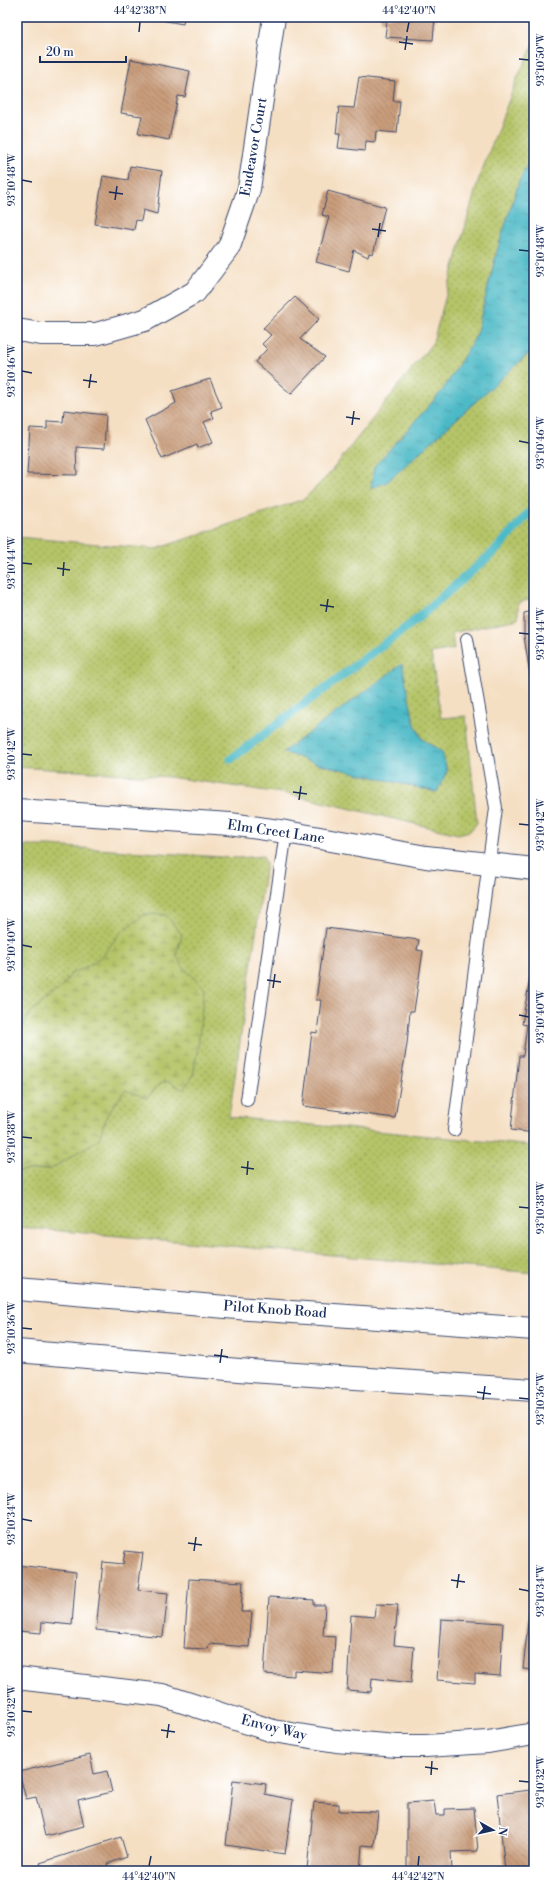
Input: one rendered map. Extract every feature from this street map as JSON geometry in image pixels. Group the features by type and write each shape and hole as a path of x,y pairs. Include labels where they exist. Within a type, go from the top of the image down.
{"street":[{"name":"Endeavor Court","path":"17,330 41,334 96,334 146,320 195,292 229,247 249,189 274,17"},
{"name":"Elm Creet Lane","path":"17,810 230,824 286,832 426,857 534,869"},
{"name":"Pilot Knob Road","path":"17,1289 534,1329"},
{"path":"17,1351 258,1372 534,1390"},
{"name":"Envoy Way","path":"17,1678 162,1695 273,1731 336,1741 397,1746 426,1746 488,1742 534,1734"}],"lane":[{"path":"454,1130 496,808 467,639"},
{"path":"247,1100 286,832"}],"green space":[{"path":"534,44 534,150 519,182 497,251 476,336 443,390 374,467 371,488 387,482 527,355 534,351 534,554 532,556 534,556 534,598 518,603 518,619 452,633 454,649 431,653 441,718 466,716 477,823 470,831 458,834 288,794 169,777 17,767 17,537 156,549 304,499 329,474 433,342 478,181 518,76","holes":["402,665 414,722 422,739 442,752 447,771 436,792 315,763"]},
{"path":"17,846 49,846 238,858 263,856 266,864 229,1117 534,1146 534,1273 17,1227"},
{"path":"145,914 166,915 182,935 176,954 183,967 204,988 198,1047 193,1076 183,1090 170,1082 162,1082 147,1098 125,1090 107,1115 99,1139 51,1169 17,1171 17,1031 21,1029 31,1012 62,987 72,973 87,967 103,955 121,932"}],"water":[{"path":"534,150 534,351 527,355 387,482 371,488 374,467 443,390 476,336 497,251 519,182"},
{"path":"402,664 414,722 422,739 442,752 447,771 437,792 315,763 283,752"}],"building":[{"path":"144,17 184,17 183,24"},
{"path":"381,17 435,17 433,40 385,37 387,21 381,21"},
{"path":"131,59 190,71 185,97 178,96 169,140 138,134 142,116 121,113"},
{"path":"359,77 395,81 393,101 400,101 397,133 376,131 375,142 366,141 365,151 338,148 340,134 336,134 339,107 354,108"},
{"path":"130,166 162,171 157,214 143,210 141,221 136,220 134,230 95,224 103,176 128,180"},
{"path":"328,191 385,207 373,254 369,253 368,257 354,250 349,271 316,262 329,217 322,215"},
{"path":"295,297 319,319 300,339 325,357 291,394 255,362 267,349 262,344 271,335 263,328"},
{"path":"210,379 222,407 211,411 214,418 204,422 213,442 198,448 197,444 162,459 145,420 176,403 172,391"},
{"path":"64,410 106,415 104,449 76,447 77,475 27,474 30,428 47,429 47,421 63,422"},
{"path":"534,611 534,688 532,688 524,636 524,613"},
{"path":"326,928 419,940 417,950 423,951 414,1011 410,1011 407,1044 395,1118 303,1106 312,1032 317,1033 321,1000 316,1000"},
{"path":"533,961 534,1133 511,1130 519,1056 523,1056 527,1025 522,1024"},
{"path":"125,1551 143,1553 138,1590 168,1593 163,1637 96,1630 103,1562 123,1564"},
{"path":"17,1565 76,1572 72,1625 42,1622 41,1633 17,1631"},
{"path":"189,1579 243,1582 241,1612 252,1612 249,1647 209,1644 208,1649 184,1648"},
{"path":"269,1597 314,1600 314,1605 325,1605 323,1636 335,1637 333,1673 294,1670 294,1676 264,1674"},
{"path":"376,1604 398,1605 394,1645 414,1647 411,1683 372,1678 371,1692 347,1690 351,1615 374,1617"},
{"path":"530,1605 534,1605 534,1670 523,1669"},
{"path":"441,1619 503,1623 500,1676 475,1674 475,1683 437,1680"},
{"path":"90,1755 94,1774 107,1771 112,1792 78,1800 84,1826 45,1836 36,1797 26,1799 19,1772"},
{"path":"233,1780 266,1784 265,1794 293,1800 285,1854 226,1845"},
{"path":"531,1790 532,1802 534,1802 534,1871 505,1871 497,1794"},
{"path":"434,1801 436,1815 445,1815 445,1809 474,1808 478,1851 451,1852 452,1871 407,1871 407,1803"},
{"path":"314,1802 339,1804 339,1811 378,1812 374,1846 362,1845 360,1871 307,1869"},
{"path":"121,1837 127,1857 107,1864 109,1871 43,1871 40,1863"}],"waterway":[{"path":"231,759 412,623 496,550 534,507"}]}
